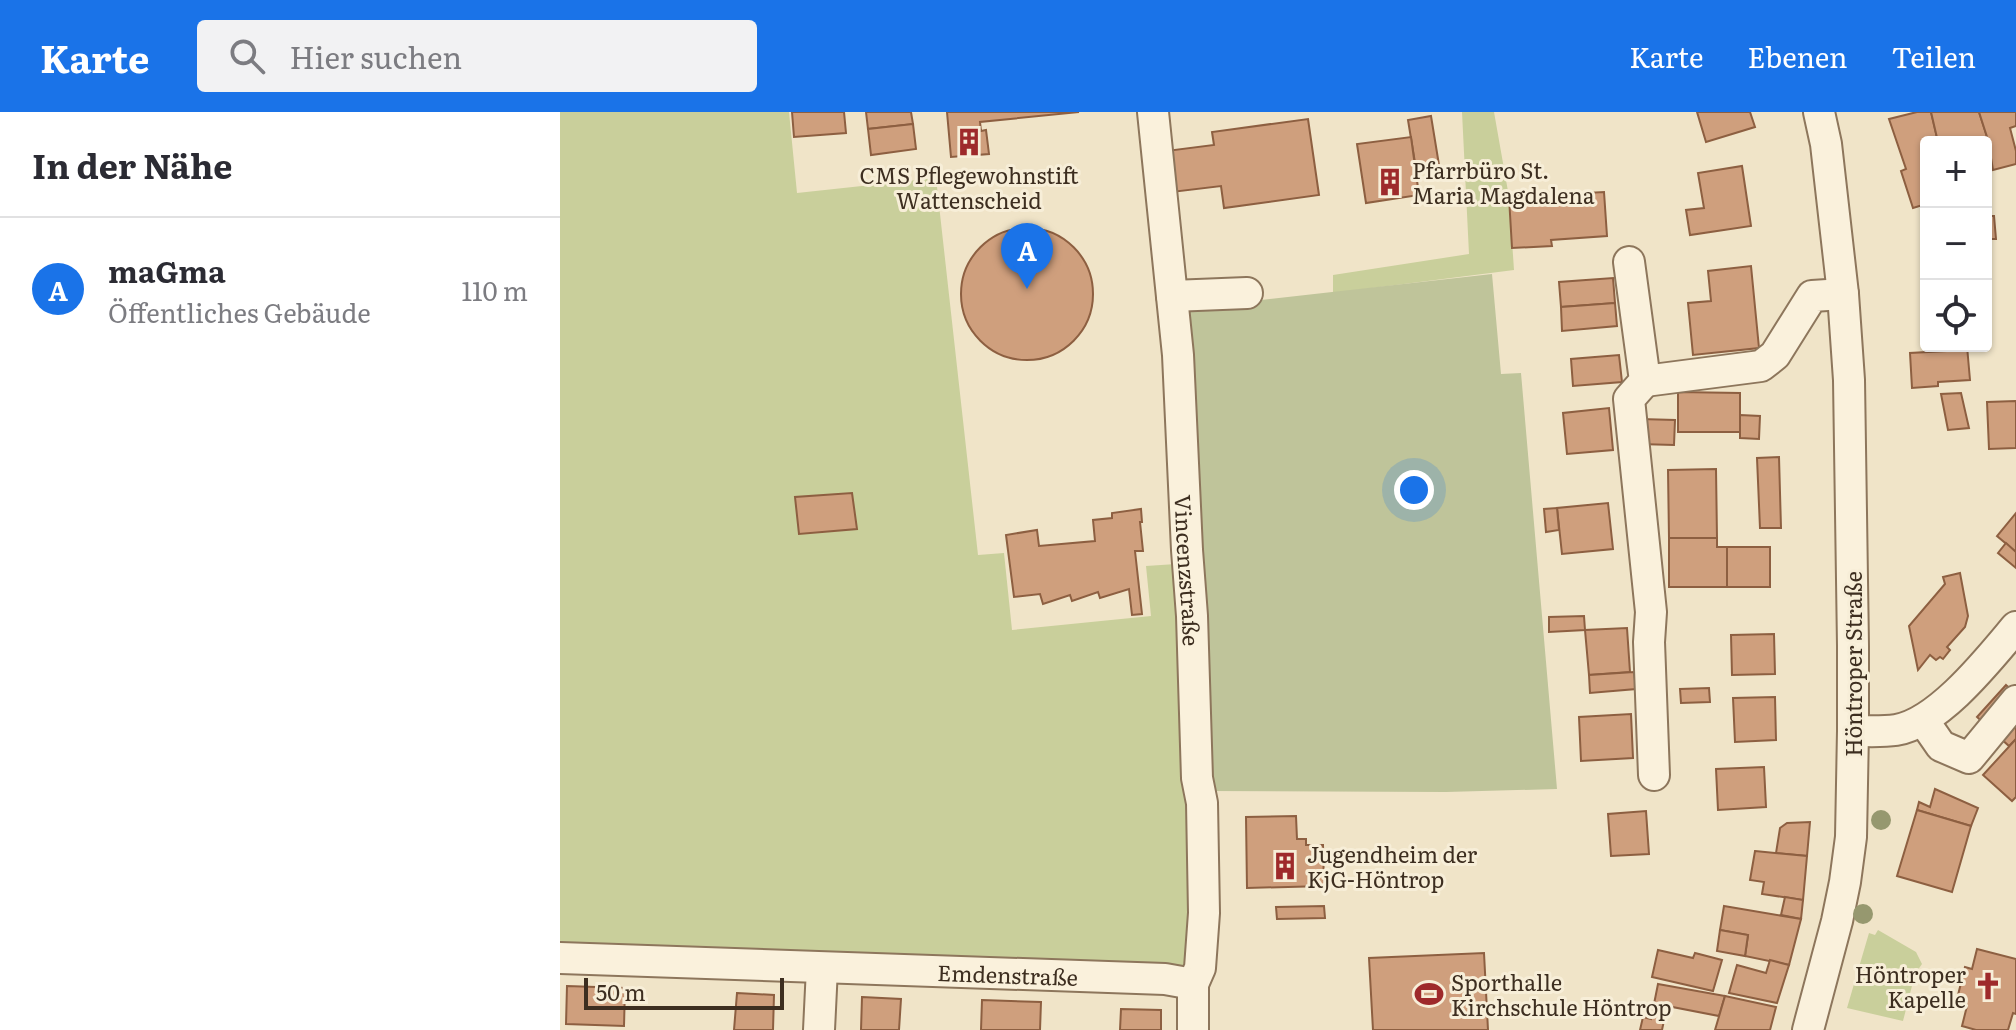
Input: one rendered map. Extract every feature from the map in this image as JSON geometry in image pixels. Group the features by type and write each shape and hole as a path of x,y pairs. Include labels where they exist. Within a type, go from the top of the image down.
{"street":[{"name":"Vincenzstraße","path":"1153,112 1178,355 1197,778 1202,803 1204,913 1200,968 1193,984 1193,1030"},
{"name":"Höntroper Straße","path":"1808,1030 1845,882 1851,837 1853,731 1849,395 1843,294 1826,144 1819,112"},
{"path":"1629,262 1645,381"},
{"path":"1172,296 1247,293"},
{"path":"1654,775 1649,642 1651,612 1629,399 1645,381 1761,366 1775,355 1812,296 1843,294"},
{"path":"1853,731 1897,730 1923,720 1964,686 2016,627"},
{"path":"1923,720 1941,746 1969,758 2016,701"},
{"name":"Emdenstraße","path":"560,958 1165,979 1193,984"},
{"path":"819,1030 822,968"}],"green space":[{"path":"560,112 789,112 797,193 936,178 978,555 1004,553 1012,630 1151,616 1146,566 1176,564 1192,791 1191,973 560,949"},
{"path":"1462,112 1494,112 1509,197 1514,270 1333,293 1333,275 1469,254"},
{"path":"1492,274 1501,374 1521,373 1557,789 1207,791 1182,309"},
{"path":"1878,930 1916,952 1922,964 1915,974 1903,1021 1847,1008 1869,933 1875,935"}],"building":[{"path":"792,112 844,112 846,133 794,137"},
{"path":"866,112 911,112 913,124 868,129"},
{"name":"CMS Pflegewohnstift Wattenscheid","path":"947,112 1079,112 980,122 981,131 986,130 989,154 951,157"},
{"path":"1697,112 1750,112 1755,127 1706,142"},
{"path":"1931,112 1937,136 1920,136 1920,206 1913,208 1901,171 1906,169 1889,119"},
{"path":"1931,112 1979,112 1987,136 1937,136"},
{"path":"1979,112 2016,112 2016,126 2010,128 2016,164 1993,170 1992,136 1987,136"},
{"path":"1431,116 1439,165 1416,169 1408,120"},
{"path":"1308,119 1319,195 1224,208 1221,186 1172,192 1166,151 1214,145 1212,132"},
{"path":"913,124 916,149 871,155 868,129"},
{"name":"Pfarrbüro St. Maria Magdalena","path":"1411,137 1419,195 1366,203 1357,144"},
{"path":"1742,166 1751,226 1690,235 1686,210 1704,208 1698,173"},
{"path":"1604,192 1607,236 1551,240 1552,246 1512,248 1509,197"},
{"path":"1992,216 1994,216 1996,239 1992,239"},
{"path":"1027,228 1052,233 1074,247 1088,269 1093,294 1088,319 1074,341 1052,355 1027,360 1002,355 980,341 966,319 961,294 966,269 980,247 1002,233"},
{"path":"1751,266 1759,348 1693,355 1688,303 1711,301 1708,271"},
{"path":"1613,278 1615,303 1561,307 1559,282"},
{"path":"1615,303 1617,326 1562,331 1561,307"},
{"path":"1968,352 1970,380 1912,388 1910,353"},
{"path":"1619,355 1622,382 1573,386 1571,359"},
{"path":"1678,392 1740,393 1740,432 1678,432"},
{"path":"1961,393 1969,428 1948,430 1941,394"},
{"path":"2016,401 2016,448 1989,449 1987,402"},
{"path":"1609,408 1613,450 1567,454 1563,413"},
{"path":"1740,415 1760,416 1759,439 1740,438"},
{"path":"1640,419 1675,420 1674,445 1639,444"},
{"path":"1779,457 1781,528 1760,528 1757,458"},
{"path":"1716,469 1717,538 1669,538 1668,470"},
{"path":"852,493 857,529 799,534 795,497"},
{"path":"1608,503 1613,549 1562,554 1557,508"},
{"path":"1557,508 1559,530 1546,532 1544,509"},
{"path":"1141,509 1143,551 1135,551 1142,614 1132,615 1129,589 1100,598 1098,592 1072,601 1070,595 1043,604 1040,594 1014,597 1006,535 1037,530 1039,546 1095,541 1093,520 1112,518 1112,513"},
{"path":"2016,513 2016,552 1997,536"},
{"path":"1669,538 1717,538 1717,547 1727,547 1727,587 1669,587"},
{"path":"2006,543 2016,552 2016,568 1998,553"},
{"path":"1727,547 1770,547 1770,587 1727,587"},
{"path":"1960,573 1968,616 1965,627 1947,647 1950,650 1943,659 1940,657 1936,660 1930,655 1918,670 1909,626 1945,584 1943,577"},
{"path":"1584,616 1585,630 1549,632 1549,617"},
{"path":"1627,628 1630,672 1589,675 1585,630"},
{"path":"1774,634 1775,674 1732,675 1731,635"},
{"path":"1634,672 1636,689 1590,693 1589,675"},
{"path":"2006,685 2016,694 2016,739 2009,746 1977,717"},
{"path":"1709,688 1710,702 1681,703 1680,689"},
{"path":"1775,697 1776,740 1735,742 1733,698"},
{"path":"1631,714 1633,758 1581,761 1579,717"},
{"path":"2016,739 2016,797 2012,801 1983,775"},
{"path":"1764,767 1766,807 1718,810 1716,769"},
{"path":"1935,789 1978,808 1971,826 1917,810 1919,802 1930,807"},
{"path":"1917,810 1971,826 1952,892 1897,876"},
{"path":"1646,811 1649,854 1611,856 1608,814"},
{"name":"Jugendheim der KjG-Höntrop","path":"1296,816 1297,839 1306,839 1306,845 1323,845 1324,886 1247,888 1246,817"},
{"path":"1810,822 1807,856 1776,853 1780,828 1787,823"},
{"path":"1755,851 1807,856 1803,900 1762,894 1764,882 1750,880"},
{"path":"1785,897 1803,900 1801,919 1781,915"},
{"path":"1324,906 1325,918 1277,919 1276,907"},
{"path":"1724,906 1801,919 1789,965 1745,956 1748,935 1720,930"},
{"path":"1720,930 1748,935 1745,956 1717,951"},
{"name":"Höntroper Kapelle","path":"1977,949 2016,959 2016,1014 2013,1013 2008,1030 1976,1030 1962,1026 1967,1006 1956,1003 1965,967 1972,969"},
{"path":"1658,950 1693,958 1695,953 1722,960 1713,991 1652,977"},
{"name":"Sporthalle Kirchschule Höntrop","path":"1484,953 1488,1030 1373,1030 1369,958"},
{"path":"1770,960 1789,965 1777,1003 1729,993 1737,965 1766,973"},
{"path":"1658,984 1725,996 1719,1016 1667,1006 1662,1030 1640,1030 1643,1017 1651,1019"},
{"path":"567,986 625,988 624,1026 566,1024"},
{"path":"737,993 774,995 773,1030 734,1030"},
{"path":"1725,996 1776,1007 1770,1030 1715,1030"},
{"path":"862,997 901,999 899,1030 861,1030"},
{"path":"982,1000 1041,1002 1040,1030 981,1030"},
{"path":"1121,1009 1161,1010 1161,1030 1120,1030"}],"place":[{"name":"CMS Pflegewohnstift Wattenscheid","path":"969,142"},
{"name":"Pfarrbüro St. Maria Magdalena","path":"1390,182"},
{"name":"maGma","path":"1027,289"},
{"name":"Jugendheim der KjG-Höntrop","path":"1285,866"},
{"name":"Höntroper Kapelle","path":"1988,986"},
{"name":"Sporthalle Kirchschule Höntrop","path":"1429,994"}]}
